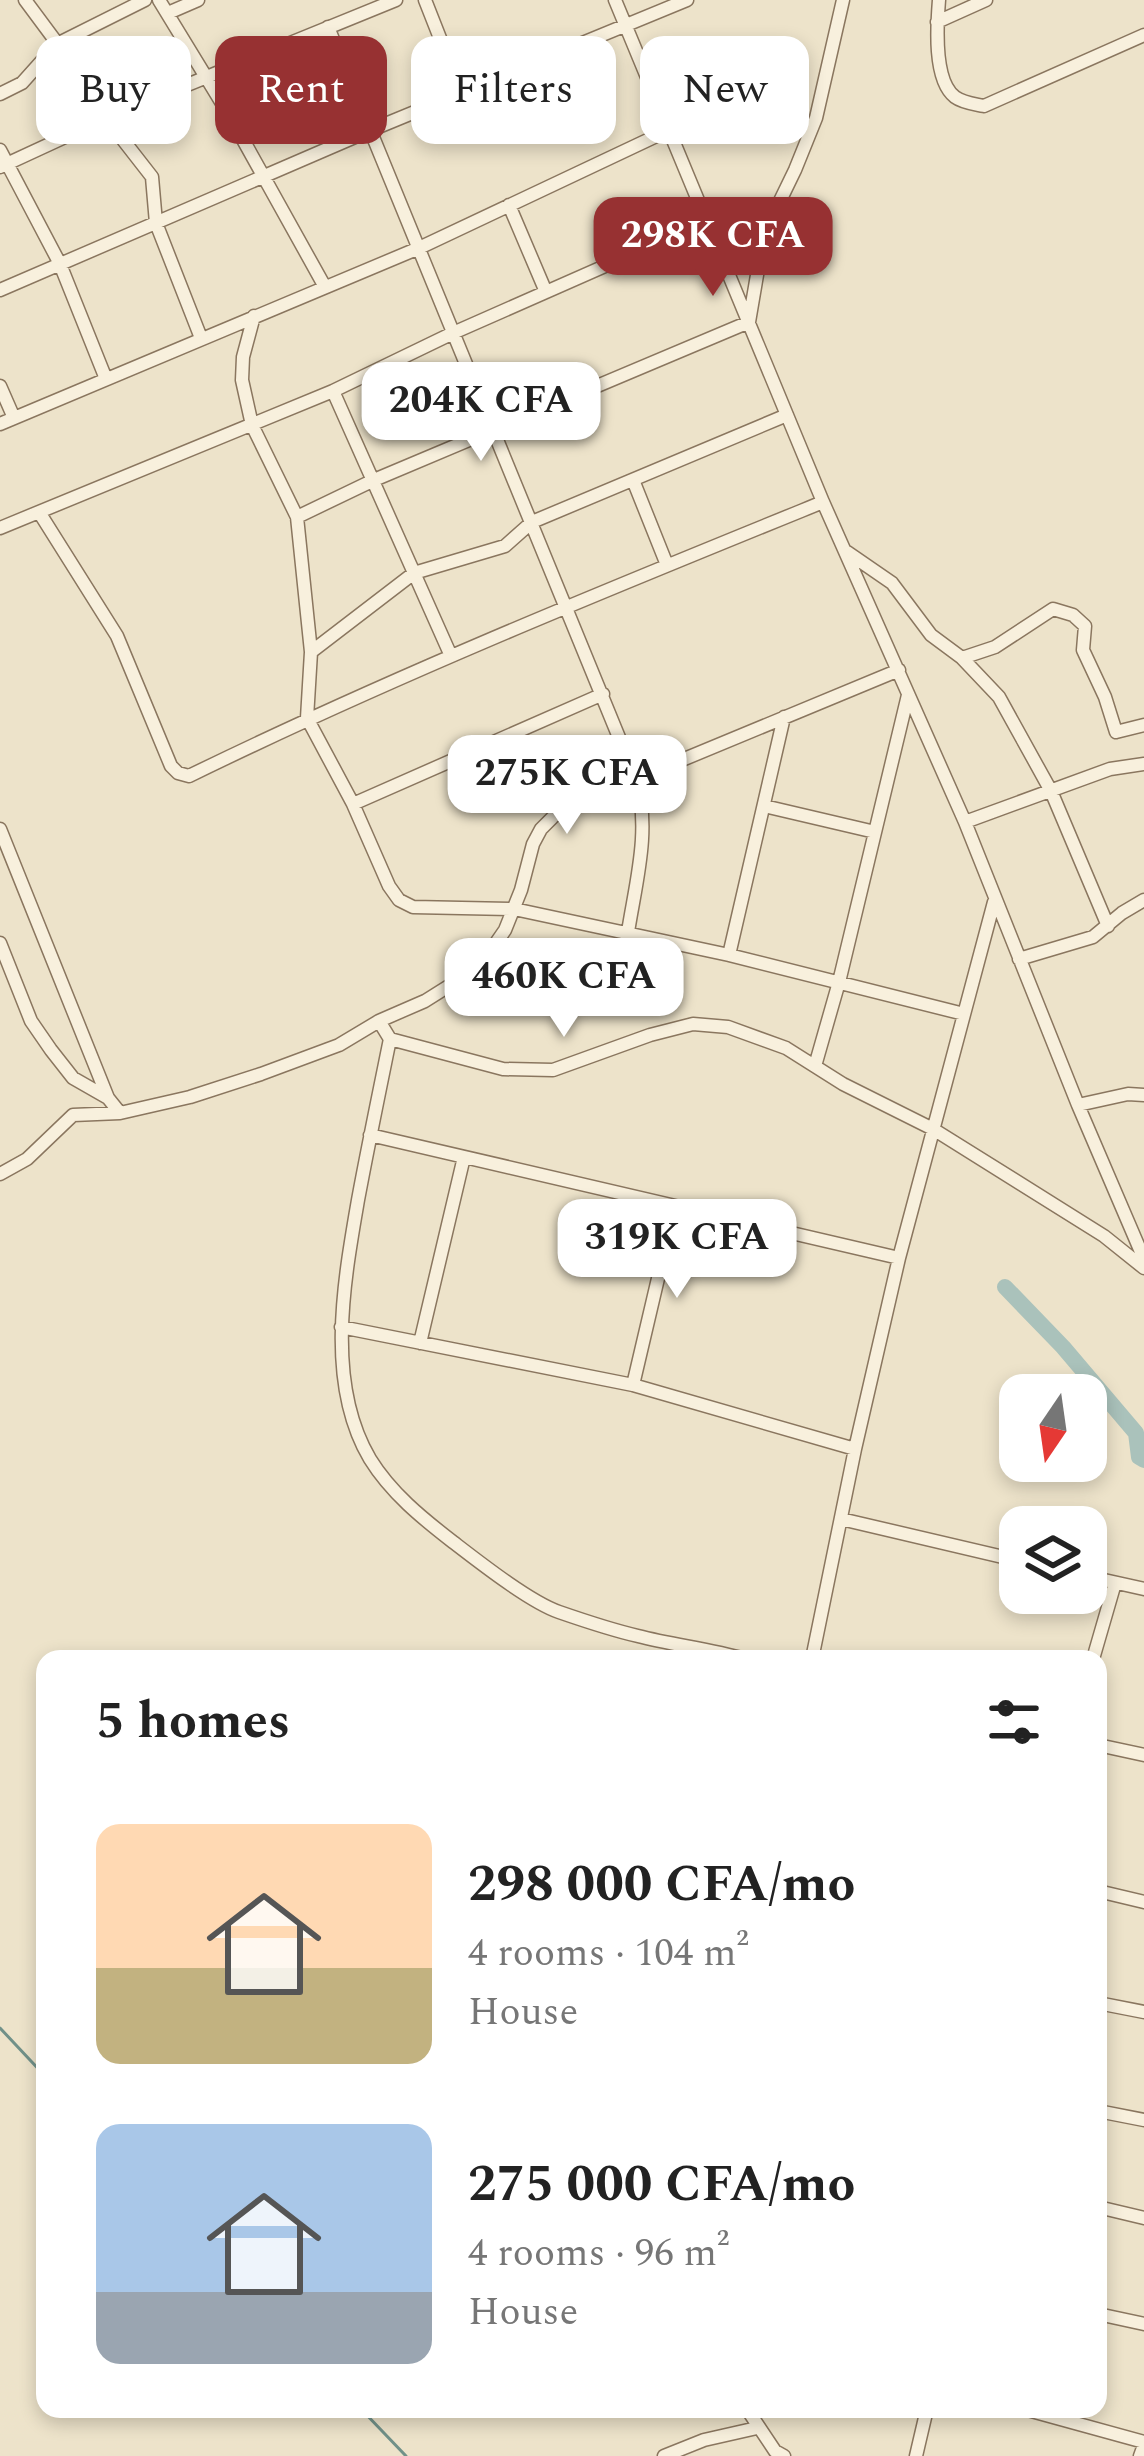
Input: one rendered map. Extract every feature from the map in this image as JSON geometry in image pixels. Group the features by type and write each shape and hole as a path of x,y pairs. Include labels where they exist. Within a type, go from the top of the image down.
{"street":[{"path":"25,0 51,36"},
{"path":"73,36 145,0"},
{"path":"159,0 325,286"},
{"path":"168,13 198,0"},
{"path":"191,84 396,0"},
{"path":"425,0 439,36"},
{"path":"614,0 640,60"},
{"path":"602,36 687,0"},
{"path":"749,322 764,235 816,118 843,0"},
{"path":"939,0 940,68 946,86 956,98 984,106 1144,35"},
{"path":"937,22 986,0"},
{"path":"328,27 332,36"},
{"path":"0,94 22,83 36,67"},
{"path":"4,165 50,144"},
{"path":"126,144 152,177 156,223 201,338"},
{"path":"0,290 339,144"},
{"path":"376,144 636,778 645,829 628,932"},
{"path":"0,424 419,248 640,144"},
{"path":"675,144 823,502 965,822 1144,1263"},
{"path":"0,150 60,265 106,379"},
{"path":"509,205 546,292"},
{"path":"0,528 333,391 707,221"},
{"path":"254,316 242,366 244,394 252,425 297,517 311,652 308,718 399,900 413,907 514,908 964,1014"},
{"path":"297,517 749,322"},
{"path":"0,386 14,418"},
{"path":"333,391 451,656"},
{"path":"311,652 414,573 505,545 532,522 787,415"},
{"path":"633,480 667,565"},
{"path":"39,512 107,616 171,766 189,776 308,718 567,605 823,502"},
{"path":"847,553 892,584 932,635 962,658 999,698 1051,791 1108,926"},
{"path":"962,658 995,647 1053,609 1073,615 1085,626 1083,650 1116,732"},
{"path":"0,1174 27,1159 73,1115 120,1113 261,1074 339,1045 425,1001 488,956 506,930 533,844 554,816 898,670"},
{"path":"353,804 603,694"},
{"path":"815,1066 908,695"},
{"path":"729,955 784,717"},
{"path":"1116,732 1144,725"},
{"path":"1116,732 1144,736"},
{"path":"965,822 1111,770 1144,764"},
{"path":"764,806 875,832"},
{"path":"0,830 108,1098 120,1113"},
{"path":"1019,959 1093,937 1144,900"},
{"path":"814,1650 899,1258 994,901"},
{"path":"0,943 31,1021 51,1050 73,1078 108,1098"},
{"path":"380,1021 390,1039 344,1276 341,1327 355,1425 369,1457 415,1513 478,1562 554,1611 704,1650"},
{"path":"390,1039 503,1069 553,1070 693,1024 728,1028 786,1048 843,1084 933,1130 1144,1263"},
{"path":"1078,1105 1144,1095"},
{"path":"370,1135 899,1258"},
{"path":"420,1343 464,1157"},
{"path":"633,1385 675,1206"},
{"path":"341,1327 633,1385 855,1449"},
{"path":"841,1519 999,1556"},
{"path":"1107,1581 1144,1589"},
{"path":"1096,1650 1115,1583"},
{"path":"1107,1747 1144,1755"},
{"path":"1107,1893 1144,1902"},
{"path":"1107,2004 1144,2012"},
{"path":"1107,2113 1144,2120"},
{"path":"1107,2209 1144,2218"},
{"path":"1107,2316 1144,2324"},
{"path":"752,2418 784,2456"},
{"path":"916,2456 925,2418"},
{"path":"1077,2418 1144,2443 1140,2456"},
{"path":"664,2456 704,2440 757,2428"}],"waterway":[{"path":"1005,1287 1136,1433 1139,1457 1144,1460"},
{"path":"0,2028 36,2066"},
{"path":"370,2418 406,2456"}]}
